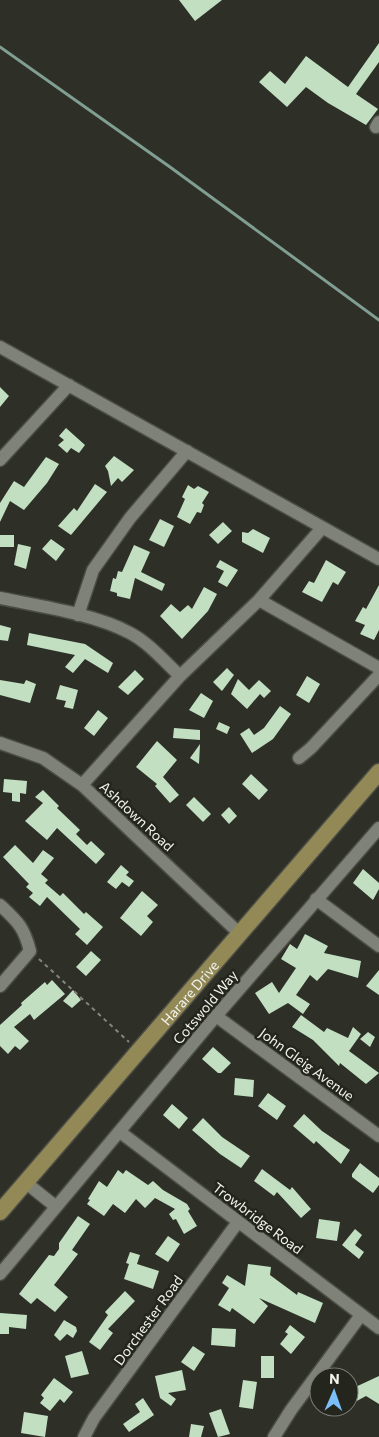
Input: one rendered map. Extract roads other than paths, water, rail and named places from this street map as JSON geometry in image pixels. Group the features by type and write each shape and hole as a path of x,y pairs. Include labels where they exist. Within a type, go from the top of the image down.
{"main road":[{"name":"Harare Drive","path":"0,1212 239,932 379,772"}],"street":[{"path":"0,347 379,559"},
{"path":"0,460 69,385"},
{"path":"78,615 93,570 130,518 187,451"},
{"path":"82,785 180,676 259,600 322,528"},
{"path":"0,598 78,615 131,633 180,676"},
{"path":"259,600 379,668"},
{"path":"299,758 311,748 379,675"},
{"name":"Ashdown Road","path":"0,743 43,758 82,785 239,932"},
{"name":"Cotswold Way","path":"0,1274 216,1016 379,828"},
{"path":"316,899 379,946"},
{"path":"0,905 20,923 30,951 0,986"},
{"name":"John Gleig Avenue","path":"216,1016 379,1136"},
{"name":"Trowbridge Road","path":"120,1132 379,1328"},
{"path":"24,1182 55,1206"},
{"name":"Dorchester Road","path":"84,1437 94,1418 238,1222"},
{"path":"274,1437 290,1410 361,1315"}],"waterway":[{"path":"0,47 170,167 379,320"}]}
